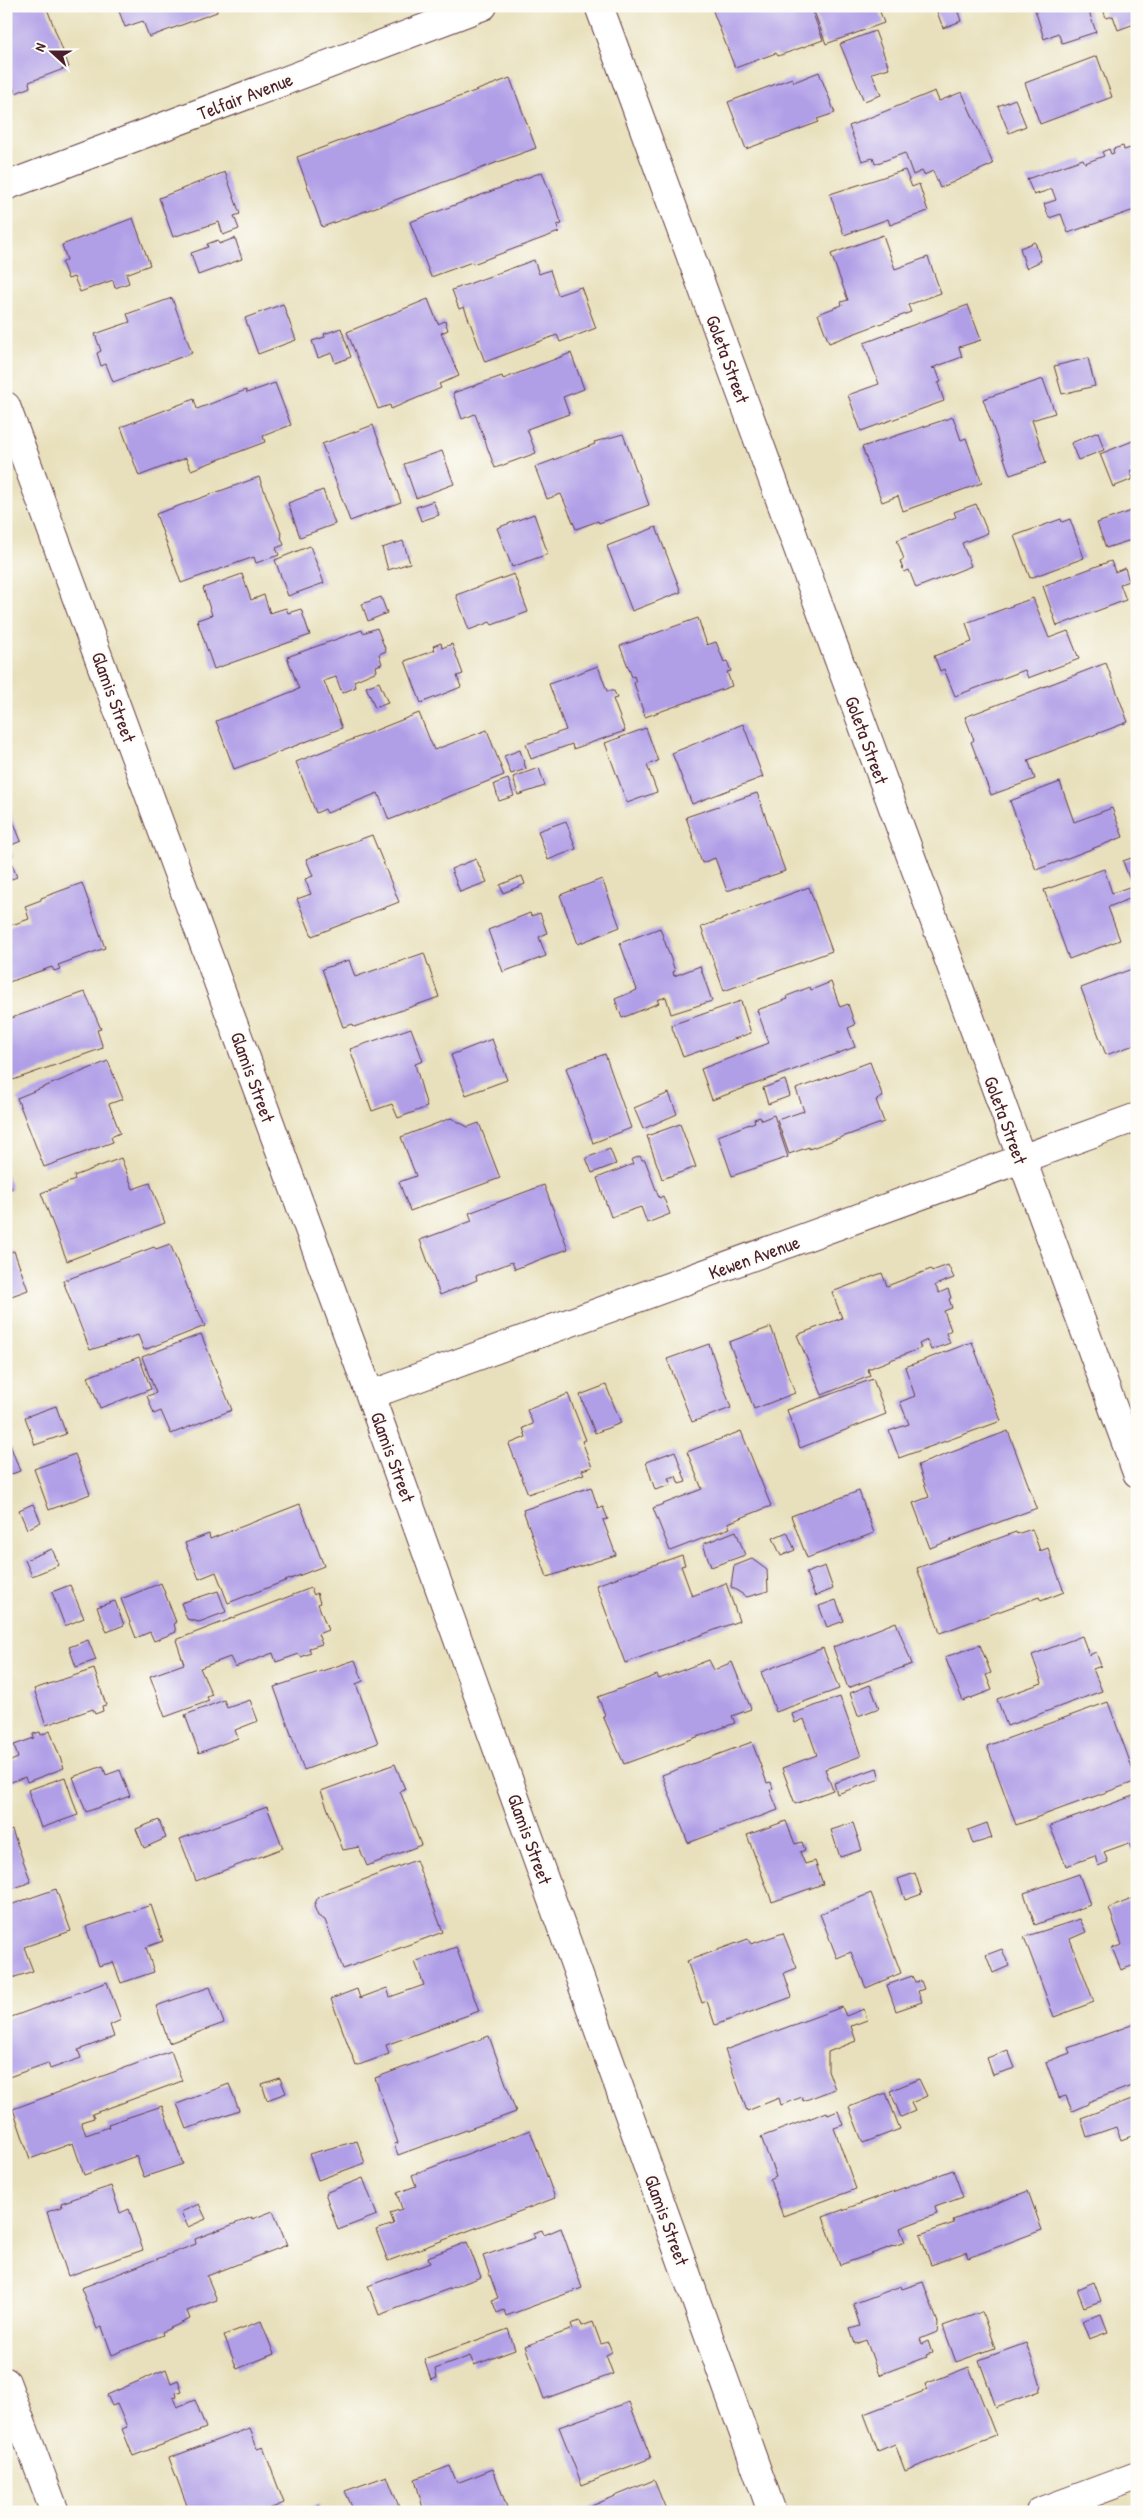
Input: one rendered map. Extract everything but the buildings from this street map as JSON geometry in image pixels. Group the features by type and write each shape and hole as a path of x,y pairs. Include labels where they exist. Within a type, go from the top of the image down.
{"street":[{"name":"Telfair Avenue","path":"6,186 483,6"},
{"name":"Goleta Street","path":"599,6 1137,1473"},
{"name":"Glamis Street","path":"6,406 370,1395 772,2512"},
{"name":"Kewen Avenue","path":"370,1395 1021,1161 1137,1117"},
{"path":"6,2382 55,2512"},
{"path":"1040,2512 1137,2476"}]}
